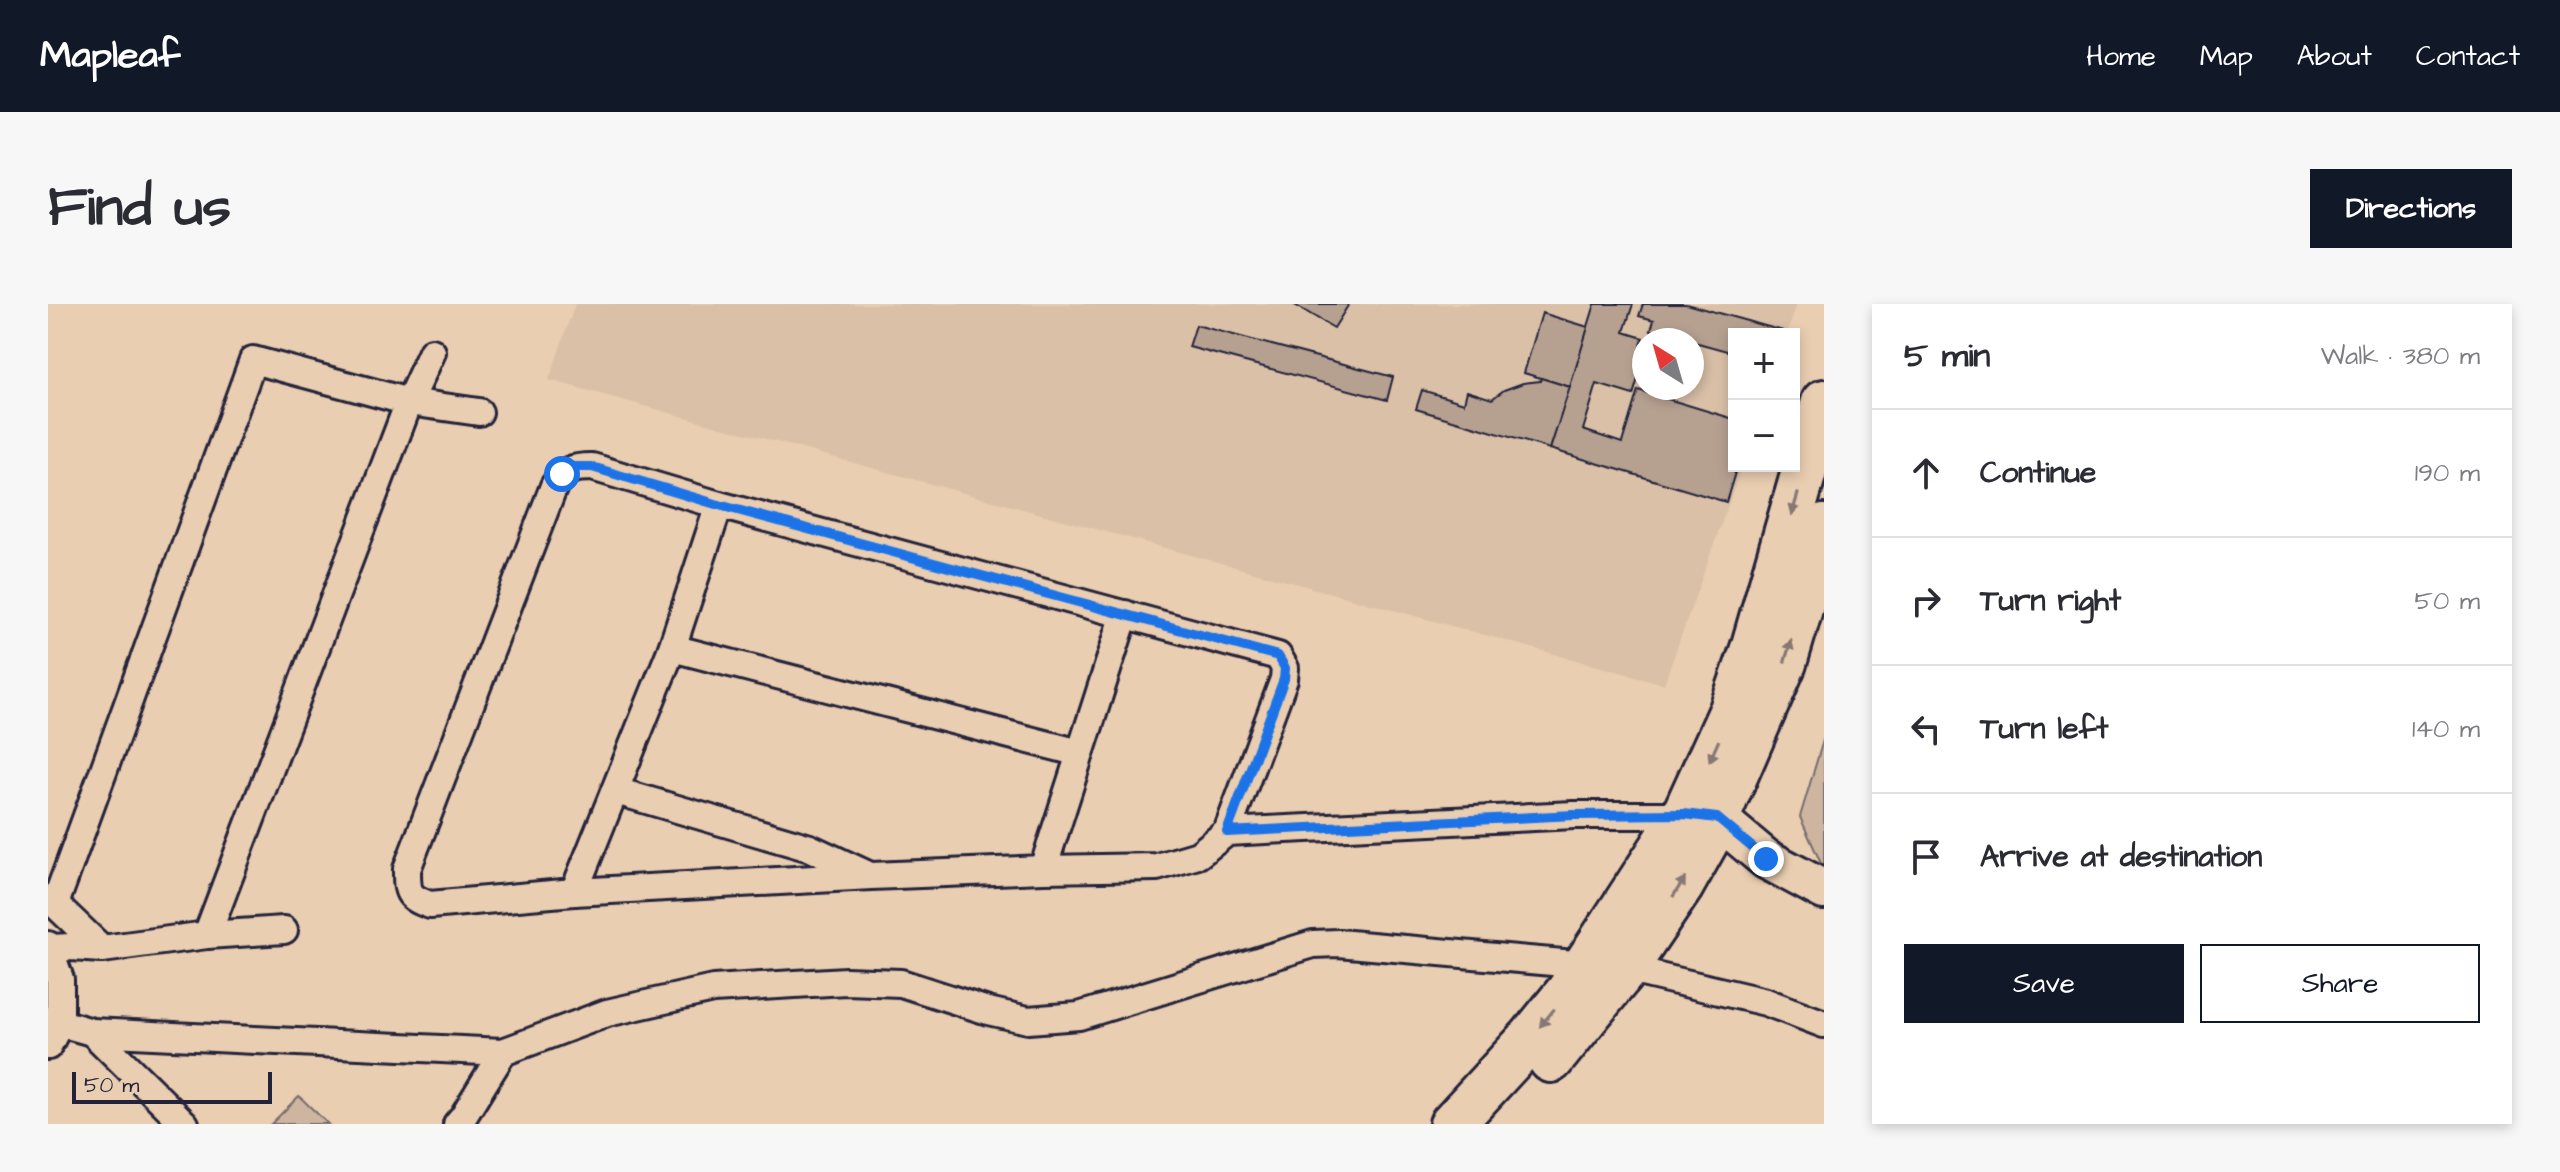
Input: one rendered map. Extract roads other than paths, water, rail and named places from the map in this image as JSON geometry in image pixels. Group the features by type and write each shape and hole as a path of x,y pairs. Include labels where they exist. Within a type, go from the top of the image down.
{"highway":[{"path":"1493,1124 1558,1052 1606,967 1635,924 1681,886 1824,402"},
{"path":"1700,816 1784,663 1824,527"},
{"path":"1452,1124 1531,1038 1569,991 1606,967"}],"street":[{"path":"207,935 409,402 432,352"},
{"path":"102,949 55,904 253,360 409,402 479,412"},
{"path":"573,467 592,467 719,505 1278,656 1283,661 1284,679 1227,832 1198,855 1157,867 871,876 574,892 430,905 416,901 407,890 407,869 554,486 562,474 573,467"},
{"path":"574,892 672,648 719,505"},
{"path":"1043,869 1125,614"},
{"path":"672,648 1080,753"},
{"path":"616,791 810,848 871,876"},
{"path":"1227,832 1574,815 1700,816 1766,859 1824,890"},
{"path":"284,930 207,935 102,949 49,946 60,979 54,1035 92,1032 503,1052 607,1013 713,989 846,981 901,983 988,1011 1028,1020 1079,1016 1313,944 1338,943 1606,967 1766,1002 1824,1024"},
{"path":"92,1032 185,1124"},
{"path":"457,1124 503,1052"}]}
